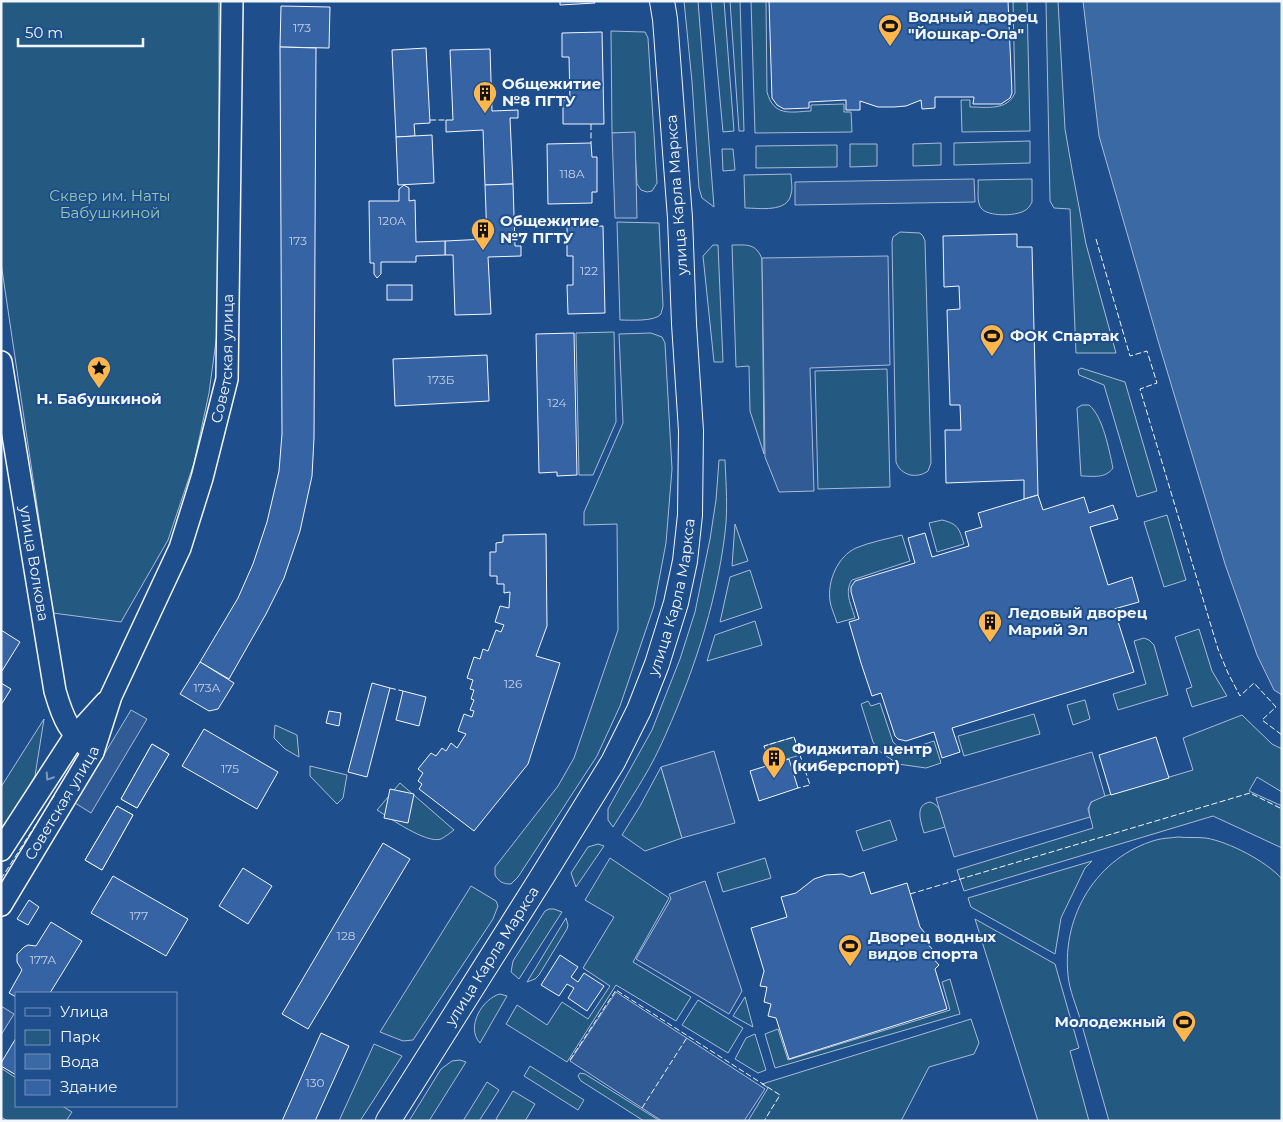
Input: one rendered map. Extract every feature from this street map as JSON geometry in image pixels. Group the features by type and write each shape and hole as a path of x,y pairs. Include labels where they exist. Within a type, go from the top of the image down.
{"main road":[{"name":"улица Карла Маркса","path":"388,1121 613,762 639,710 657,664 676,604 685,561 690,515 691,431 679,210 665,19 662,1"}],"street":[{"name":"Советская улица","path":"1,904 93,752 111,696 180,548 202,478 227,379 232,1"},
{"name":"улица Волкова","path":"1,362 55,691 66,723 76,736 93,752"},
{"name":"Советская улица","path":"1,850 76,736 111,696"}],"green space":[{"name":"Сквер им. Наты Бабушкиной","path":"1,1 219,1 219,319 209,393 194,463 168,540 121,622 53,613 1,263"},
{"path":"684,1 698,1 714,207 702,198 699,188"},
{"path":"711,1 724,1 734,131 723,132"},
{"path":"730,1 740,1 744,131 739,131"},
{"path":"751,1 766,1 767,92 774,106 784,111 796,112 811,111 811,105 844,104 844,112 851,112 852,132 755,133"},
{"path":"1013,1 1027,1 1030,131 962,132 961,100 970,100 970,107 996,107 1007,103 1015,93"},
{"path":"1046,1 1058,1 1065,129 1086,244 1116,353 1076,353 1070,209 1054,208 1050,201"},
{"path":"611,31 645,32 648,38 657,183 652,191 641,190 637,184 634,133 612,133"},
{"path":"1030,141 1030,163 954,165 954,143"},
{"path":"941,143 941,165 913,166 913,144"},
{"path":"850,144 877,144 877,166 850,167"},
{"path":"837,145 837,167 756,168 756,146"},
{"path":"722,149 733,149 735,170 723,171"},
{"path":"791,174 792,192 785,204 765,209 745,208 744,175"},
{"path":"1032,179 1032,202 1029,207 1020,213 1002,215 989,213 984,211 979,205 978,180"},
{"path":"617,222 659,223 663,306 658,317 642,320 620,320"},
{"path":"900,232 920,233 925,241 931,463 928,471 919,475 905,473 898,467 896,462 892,242 893,237"},
{"path":"713,245 718,245 723,362 714,362 703,256"},
{"path":"732,245 750,246 757,250 762,259 764,454 750,411 749,366 736,367"},
{"path":"614,332 616,422 593,475 579,475 576,333"},
{"path":"651,333 662,337 665,343 672,469 666,543 654,606 620,706 597,756 518,877 511,884 503,883 495,875 495,867 558,786 574,758 618,630 617,524 584,525 584,512 623,423 619,334"},
{"path":"1081,368 1125,382 1157,491 1137,497 1104,385 1079,375 1078,370"},
{"path":"887,369 890,487 818,489 815,371"},
{"path":"1082,405 1089,405 1094,410 1105,434 1113,468 1110,472 1103,475 1081,476 1077,408"},
{"path":"719,460 725,460 726,524 721,561 709,616 682,696 660,747 644,778 613,827 608,820 608,809 652,730 680,659 695,612 710,539 716,500"},
{"path":"1167,515 1186,580 1164,587 1144,522"},
{"path":"942,520 957,527 964,544 937,552 929,523"},
{"path":"735,524 748,561 732,566"},
{"path":"902,535 910,561 852,580 848,594 855,618 837,623 831,604 830,585 839,563 856,548"},
{"path":"750,570 762,608 720,622 730,577"},
{"path":"755,621 762,645 707,661 715,635"},
{"path":"1199,629 1212,671 1227,696 1192,707 1186,689 1192,687 1175,637"},
{"path":"1144,638 1154,645 1168,695 1118,710 1113,694 1146,684 1134,641"},
{"path":"1085,700 1090,719 1073,725 1067,705"},
{"path":"868,701 871,706 880,703 893,742 898,746 908,748 934,741 941,763 926,768 898,764 879,751 873,742 861,704"},
{"path":"1034,714 1040,734 964,756 958,736"},
{"path":"1242,715 1272,744 1282,749 1282,792 1257,777 1249,791 1282,806 1282,848 1213,816 964,891 957,870 1093,828 1089,809 1095,799 1193,770 1183,738"},
{"path":"44,719 35,776 9,821 1,827 1,787"},
{"path":"275,725 297,735 299,757 285,749 274,738"},
{"path":"794,737 800,755 770,764 764,746"},
{"path":"310,766 347,775 343,798 337,804 310,776"},
{"path":"661,767 682,838 645,851 622,835"},
{"path":"400,783 454,830 441,839 426,838 377,810"},
{"path":"930,802 939,809 945,827 924,833 920,819 920,810 925,804"},
{"path":"890,820 897,840 863,851 856,831"},
{"name":"Молодежный","path":"1178,837 1206,838 1225,844 1257,859 1282,879 1282,1121 1109,1121 1071,993 1068,975 1068,953 1071,931 1078,910 1088,891 1101,874 1135,848 1156,840"},
{"path":"598,844 604,846 576,887 571,873 588,847"},
{"path":"610,858 669,898 633,962 691,997 676,1021 616,985 567,1062 506,1024 517,1005 547,1025 562,1002 588,1019 610,986 583,968 614,917 585,900"},
{"path":"765,858 771,878 723,892 717,873"},
{"path":"1092,861 1085,868 1061,918 1055,954 971,907 968,898"},
{"path":"471,886 496,901 498,906 493,919 413,1040 403,1041 380,1032"},
{"path":"549,909 562,912 519,979 511,972 513,961 545,911"},
{"path":"566,918 567,929 539,975 527,982"},
{"path":"975,919 1055,964 1079,1048 1070,1051 1089,1121 1038,1121"},
{"path":"950,979 960,1014 775,1068 765,1034 778,1029 788,1060 950,1010 942,982"},
{"path":"500,994 507,996 480,1043 474,1029 478,1014 488,1001"},
{"path":"745,997 753,1027 733,1016"},
{"path":"698,1000 743,1028 728,1053 682,1025"},
{"path":"971,1019 979,1043 974,1054 929,1067 901,1121 748,1121 768,1088 762,1084"},
{"path":"755,1034 766,1070 758,1073 735,1059 746,1038"},
{"path":"374,1044 402,1056 360,1121 339,1121"},
{"path":"460,1060 466,1062 429,1121 409,1121 441,1069 452,1061"},
{"path":"530,1066 584,1100 578,1110 524,1076"},
{"path":"1,1068 15,1077 15,1107 64,1107 72,1112 66,1121 8,1121 1,1117"},
{"path":"580,1073 585,1074 660,1121 644,1121 581,1081 578,1076"},
{"path":"487,1082 499,1090 479,1121 463,1121"},
{"path":"513,1091 535,1104 525,1121 499,1121 496,1119"}],"shaded area":[{"path":"635,132 637,218 615,218 612,133"},
{"path":"974,179 975,202 795,205 795,182"},
{"path":"888,256 890,365 810,368 814,491 779,492 765,457 762,258"},
{"path":"131,710 147,719 91,813 75,803"},
{"path":"714,751 735,823 682,838 661,767"},
{"path":"1092,752 1105,796 1091,802 1088,809 1090,817 954,857 936,798"},
{"path":"705,881 742,991 729,1014 636,959 671,899 669,894"},
{"path":"616,992 765,1089 744,1121 662,1121 570,1061"},
{"path":"1,1006 14,1014 1,1035"}],"water":[{"path":"1083,1 1282,1 1282,695 1274,690 1257,655 1225,564 1099,136"}],"building":[{"path":"560,1 594,1 595,3 560,5"},
{"name":"Водный дворец \"Йошкар-Ола\"","path":"769,1 1008,1 1012,93 1010,98 1001,104 973,104 974,97 935,97 935,108 922,109 921,100 906,106 894,107 878,107 860,101 860,110 846,110 846,100 809,102 809,108 784,109 777,105 772,98"},
{"path":"281,6 330,7 329,48 280,47"},
{"path":"602,32 604,124 563,124 563,100 570,100 569,57 562,57 562,33"},
{"path":"280,47 316,48 314,438 312,476 300,531 284,578 229,679 200,662 238,598 253,564 267,522 279,471 282,434"},
{"path":"426,48 430,123 414,124 415,136 396,137 392,50"},
{"name":"Общежитие №8 ПГТУ","path":"490,49 492,111 518,110 518,118 510,118 513,184 485,185 483,130 446,132 446,120 453,120 450,50"},
{"path":"432,135 434,183 398,185 396,137"},
{"path":"591,143 592,157 597,157 597,192 592,192 592,203 548,204 547,144"},
{"name":"Общежитие №7 ПГТУ","path":"513,184 515,246 521,246 521,256 488,257 491,314 455,315 453,255 445,255 445,241 487,239 485,185"},
{"path":"404,185 409,188 409,201 415,200 416,242 445,241 445,255 416,256 416,262 381,262 381,274 377,278 374,274 374,263 370,263 369,201 399,201 399,189"},
{"path":"603,226 605,313 568,314 567,285 573,285 573,256 567,256 567,227"},
{"name":"ФОК Спартак","path":"1017,234 1017,247 1032,247 1038,495 1024,499 1024,480 946,483 945,430 961,430 960,405 950,405 947,310 960,309 959,286 944,287 943,236"},
{"path":"387,285 412,285 412,300 387,300"},
{"path":"574,333 577,475 557,476 557,472 539,473 536,334"},
{"path":"487,355 489,401 395,406 393,359"},
{"name":"Ледовый дворец Марий Эл","path":"1038,495 1043,510 1084,497 1089,513 1113,505 1118,519 1090,527 1108,585 1132,577 1139,602 1114,609 1134,672 952,728 960,752 942,758 934,732 906,741 898,739 895,736 881,693 872,696 861,663 849,622 859,619 851,587 855,581 915,563 908,538 925,533 932,557 969,546 965,532 982,527 978,513"},
{"path":"546,534 547,626 536,656 560,663 528,764 474,831 419,789 422,784 418,781 423,773 418,769 431,753 436,756 442,748 446,751 451,743 457,748 466,734 458,731 464,714 472,717 474,711 470,710 474,700 471,699 474,690 470,689 473,680 467,678 474,657 480,659 483,649 488,651 496,630 501,632 504,625 495,622 500,606 509,608 510,592 504,593 504,584 497,584 497,576 490,576 490,552 496,552 496,543 503,542 503,535"},
{"path":"1,630 20,642 2,671 1,671"},
{"path":"200,662 234,683 218,709 209,711 180,694"},
{"path":"1,683 11,689 1,705"},
{"path":"372,683 390,688 367,777 348,772"},
{"path":"403,691 426,697 419,726 396,720"},
{"path":"329,711 341,713 339,726 326,723"},
{"path":"204,729 278,772 257,809 182,766"},
{"path":"1156,737 1169,778 1111,795 1099,755"},
{"path":"152,744 169,754 137,808 121,799"},
{"path":"152,744 169,754 137,808 121,799"},
{"name":"Фиджитал центр (киберспорт)","path":"789,759 798,788 759,801 750,771"},
{"path":"390,789 414,794 408,823 384,818"},
{"path":"117,806 133,815 102,870 85,860"},
{"path":"117,806 133,815 102,870 85,860"},
{"path":"383,843 410,859 308,1029 282,1014"},
{"path":"243,868 272,886 248,924 219,906"},
{"name":"Дворец водных видов спорта","path":"864,872 871,894 907,883 920,927 929,938 925,941 934,951 930,955 939,965 935,969 947,1009 789,1059 776,1018 768,1016 771,1004 764,1002 767,987 760,986 764,971 751,928 787,917 781,897 796,893 814,879 826,875 842,874 850,877"},
{"path":"113,876 188,919 166,956 91,913"},
{"path":"29,900 39,907 28,925 17,919"},
{"path":"51,922 82,941 51,992 15,992 15,996 9,993 22,970 17,962 17,954 28,945 36,946"},
{"path":"560,955 578,967 571,977 578,982 584,973 604,986 587,1011 568,998 574,988 567,984 559,996 541,985"},
{"path":"321,1033 349,1046 315,1121 282,1121"},
{"path":"15,1040 15,1074 1,1066"}],"fence":[{"path":"430,120 446,120"},
{"path":"591,124 591,143"},
{"path":"1096,239 1130,356 1147,351 1157,383 1140,389 1218,649 1240,696 1254,683 1276,707 1262,720 1282,735"},
{"path":"390,688 403,691"},
{"path":"770,764 764,746 794,737 810,785 798,788"},
{"path":"1,879 56,793"},
{"path":"910,894 1250,793 1282,809"},
{"path":"570,1060 616,990 780,1095 764,1121"},
{"path":"642,1108 688,1036"}],"place":[{"name":"Водный дворец \"Йошкар-Ола\"","path":"890,47"},
{"name":"Общежитие №8 ПГТУ","path":"485,114"},
{"name":"Общежитие №7 ПГТУ","path":"483,251"},
{"name":"ФОК Спартак","path":"992,357"},
{"name":"Н. Бабушкиной","path":"99,389"},
{"name":"Ледовый дворец Марий Эл","path":"990,643"},
{"name":"Фиджитал центр (киберспорт)","path":"774,779"},
{"name":"Дворец водных видов спорта","path":"850,967"},
{"name":"Молодежный","path":"1184,1043"}]}
